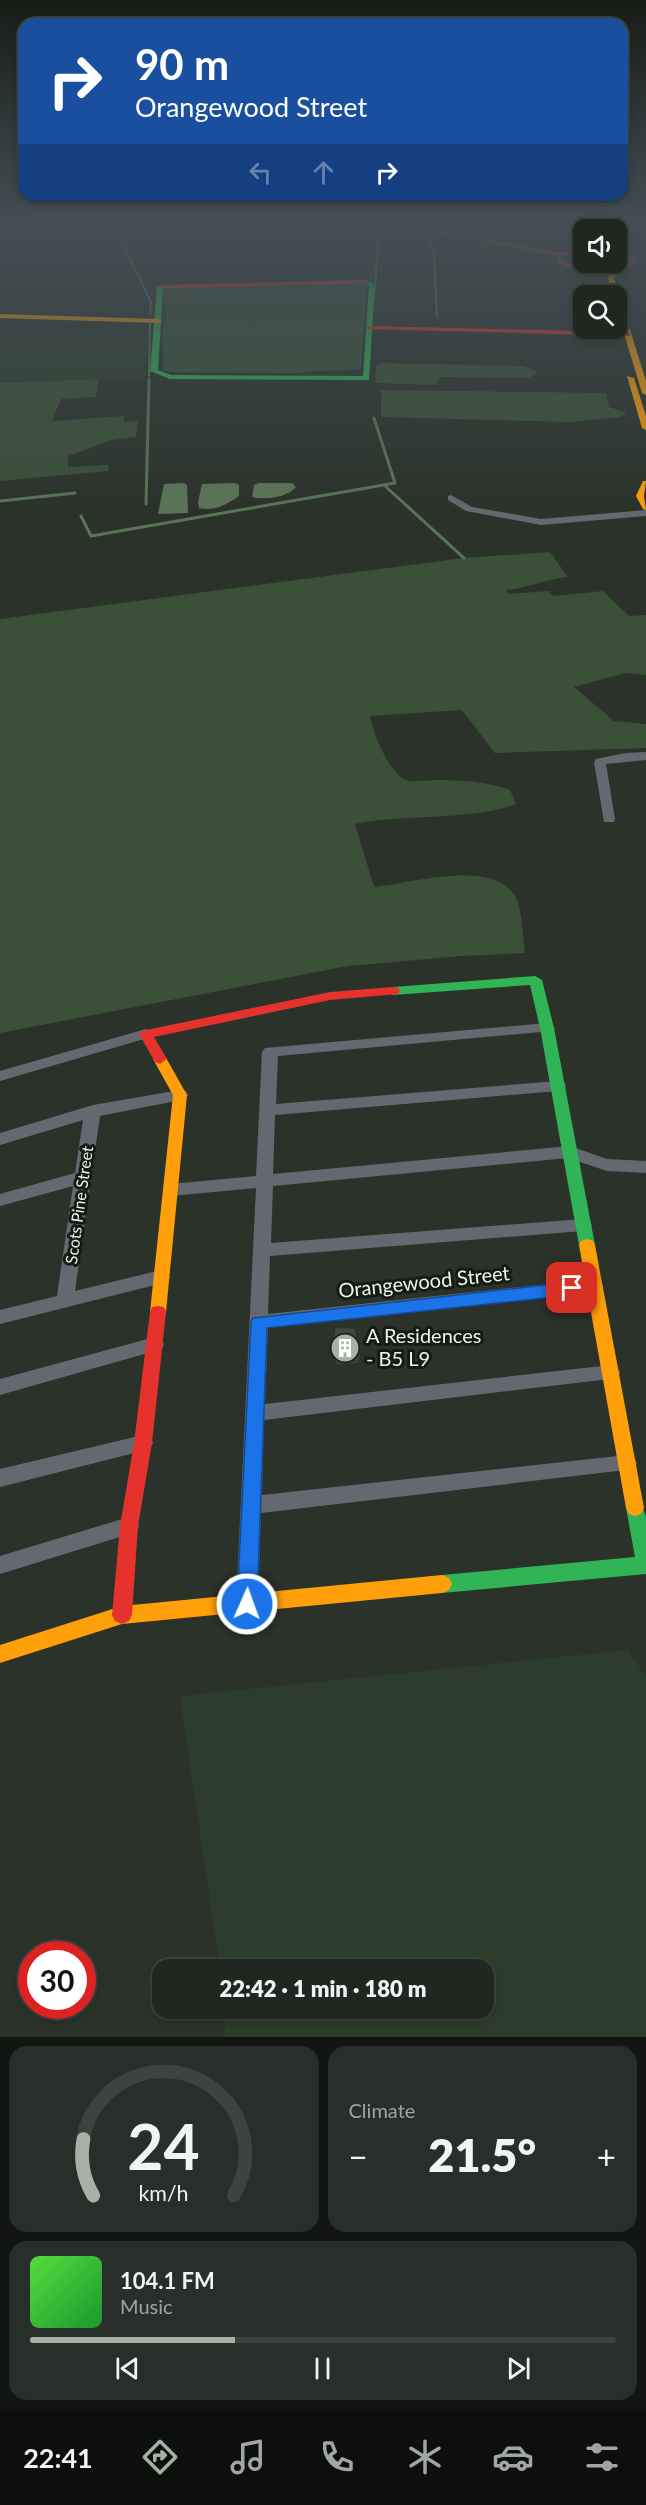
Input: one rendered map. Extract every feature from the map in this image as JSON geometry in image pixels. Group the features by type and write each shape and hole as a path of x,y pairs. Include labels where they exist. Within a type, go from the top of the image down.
{"main road":[{"path":"159,323 153,367 157,374 170,377 364,378 368,368 368,323"},
{"path":"368,328 573,330"},
{"path":"622,339 622,356 646,428"},
{"path":"625,339 646,393"},
{"path":"646,483 640,496 646,507"},
{"path":"0,1654 122,1615 646,1564 558,1086 536,980 330,996 146,1034 180,1095 155,1344 143,1443 129,1526 122,1615"}],"street":[{"path":"451,498 457,504 469,509 541,522 609,514 646,513"},
{"path":"609,819 600,762 646,756"},
{"path":"247,1604 270,1052 547,1028"},
{"path":"0,1076 146,1034"},
{"path":"268,1110 558,1086"},
{"path":"0,1139 93,1110 180,1095"},
{"name":"Scots Pine Street","path":"65,1301 93,1110"},
{"path":"171,1190 265,1179 570,1152 590,1163 611,1167 646,1167"},
{"path":"0,1200 83,1177"},
{"path":"262,1250 583,1225"},
{"path":"0,1317 161,1277"},
{"name":"Orangewood Street","path":"259,1322 594,1286"},
{"path":"0,1387 155,1344"},
{"path":"255,1413 610,1373"},
{"path":"0,1478 143,1443"},
{"path":"251,1505 627,1463"},
{"path":"0,1565 129,1526"}],"shaded area":[{"path":"165,323 364,323 361,368 299,373 170,372 163,370"},
{"path":"0,336 146,336 146,377 0,383"},
{"path":"379,363 524,366 538,372 529,378 440,377 436,385 375,383 376,366"},
{"path":"99,379 96,397 61,399 52,421 124,416 124,422 138,421 136,437 112,440 68,456 68,467 109,465 108,471 0,481 0,383"},
{"path":"381,390 606,393 609,407 627,413 620,417 571,422 381,417"},
{"path":"184,483 187,485 188,513 158,514 164,484"},
{"path":"235,483 239,485 239,496 215,508 199,508 202,484"},
{"path":"292,483 296,487 287,494 276,497 252,497 254,485"},
{"path":"550,552 568,577 506,590 508,594 549,591 553,596 603,591 629,616 646,615 646,675 625,673 574,687 614,721 646,724 646,748 495,753 462,710 370,716 389,763 402,778 409,781 455,780 493,785 510,790 516,804 479,813 355,824 374,887 450,876 490,879 505,886 518,903 525,953 348,966 0,1033 0,619 464,558"},
{"path":"628,1650 646,1677 646,2037 224,2037 225,2019 494,2019 494,1959 219,1959 180,1696"}],"building":[{"path":"335,1327 355,1328 360,1350 336,1351 333,1343"}],"waterway":[{"path":"149,376 150,323"},
{"path":"146,504 149,380"},
{"path":"81,516 91,536 395,483 374,418"},
{"path":"384,485 464,558"},
{"path":"0,501 75,493"}],"traffic: fast":[{"path":"157,323 154,371 170,377 366,378 370,323"},
{"path":"393,991 535,980 547,1028 587,1245"},
{"path":"442,1584 646,1565 635,1508"}],"traffic: slow":[{"path":"625,323 646,393"},
{"path":"630,378 646,428"},
{"path":"646,483 640,496 646,507"},
{"path":"158,1312 180,1095 160,1059"},
{"path":"587,1245 635,1508"},
{"path":"0,1654 122,1615 442,1584"}],"traffic: jam":[{"path":"368,328 629,334"},
{"path":"160,1059 146,1034 330,996 393,991"},
{"path":"122,1615 129,1526 143,1443 158,1312"}],"place":[{"name":"A Residences - B5 L9","path":"345,1348"}],"route":[{"path":"247,1604 259,1322 572,1288"}]}
